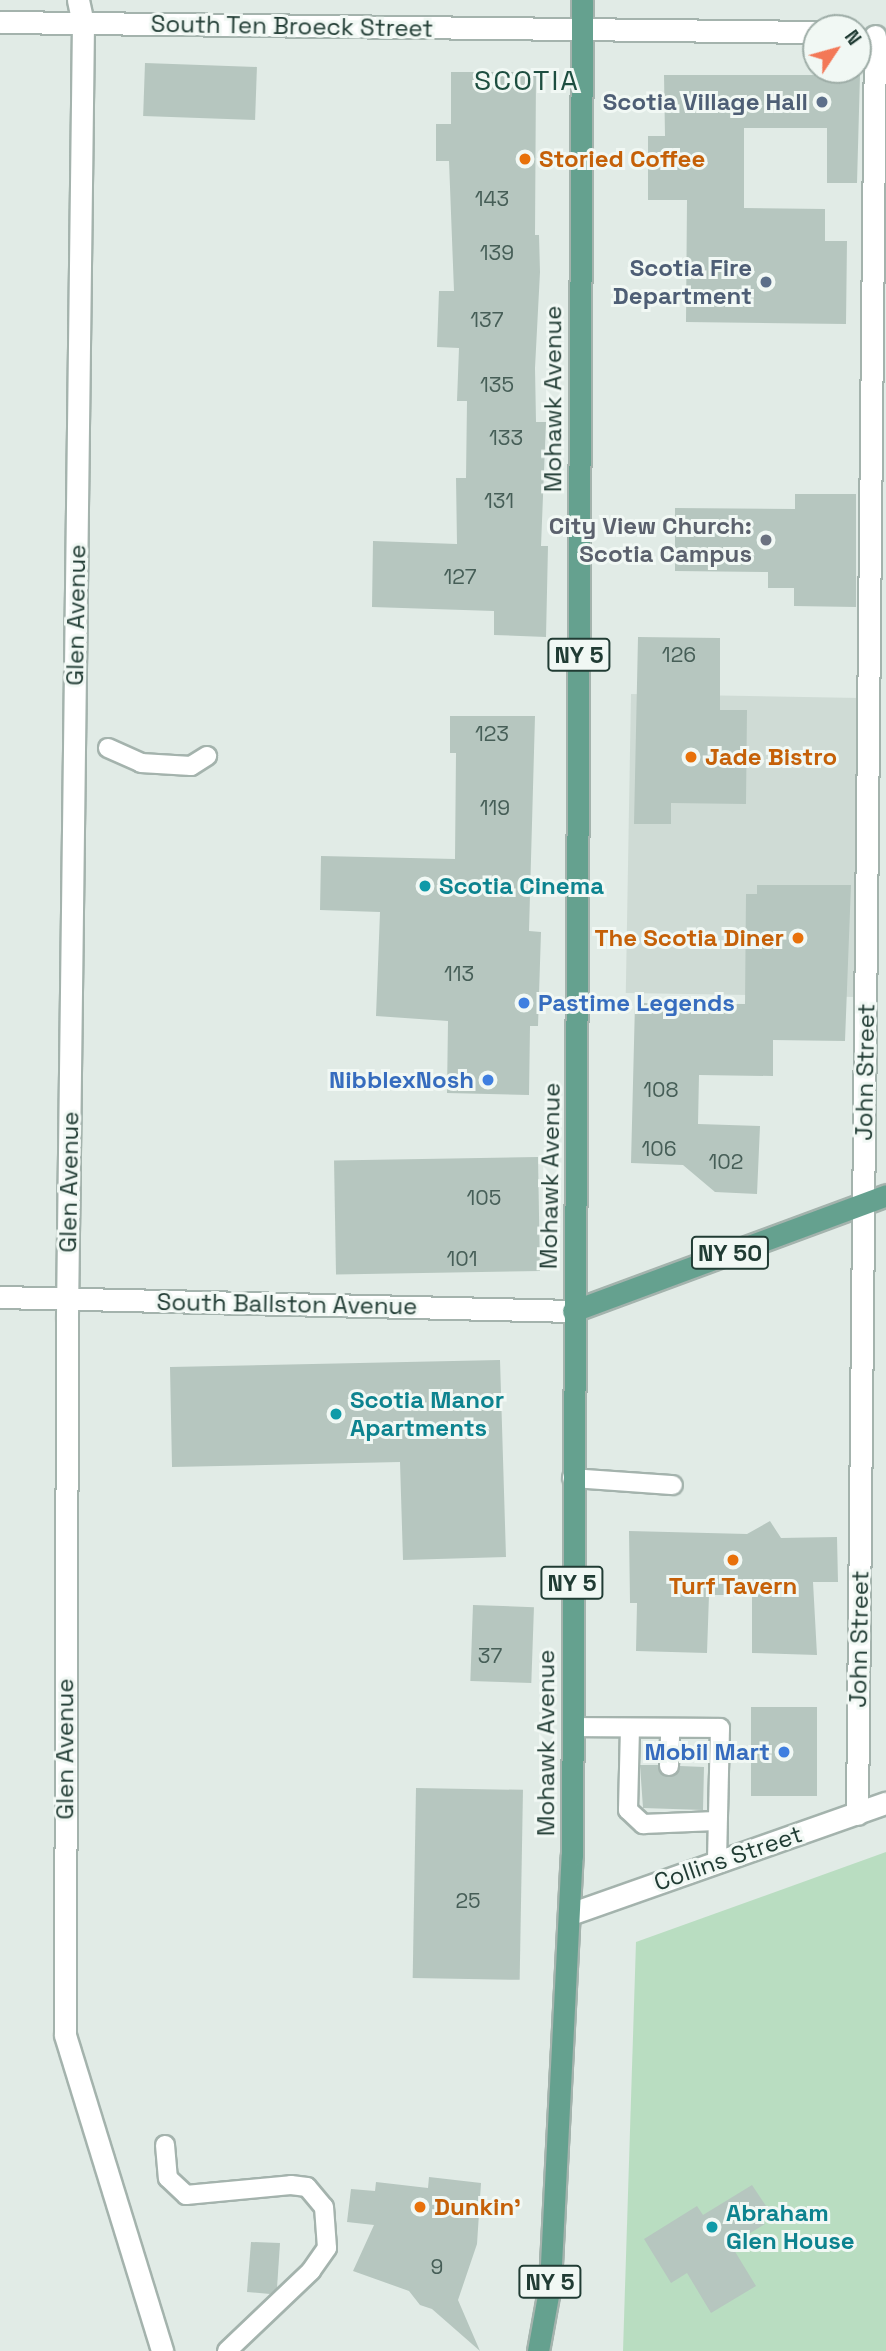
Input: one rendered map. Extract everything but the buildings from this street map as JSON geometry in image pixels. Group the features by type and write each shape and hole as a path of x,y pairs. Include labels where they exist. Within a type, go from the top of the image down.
{"main road":[{"name":"Mohawk Avenue","path":"538,2351 550,2284 570,1914 582,0"},
{"name":"NY 50","path":"573,1311 886,1195"}],"street":[{"name":"Glen Avenue","path":"78,0 83,23 67,1298 65,2035 162,2351"},
{"name":"South Ten Broeck Street","path":"0,22 802,32"},
{"name":"John Street","path":"858,1814 873,36"},
{"name":"South Ballston Avenue","path":"0,1297 573,1311"},
{"name":"Collins Street","path":"570,1914 717,1860 886,1803"}],"lane":[{"path":"108,748 141,763 191,766 208,756"},
{"path":"572,1478 673,1485"},
{"path":"572,1727 720,1728 717,1860"},
{"path":"630,1728 628,1810 643,1824 666,1816 716,1821"},
{"path":"669,1766 670,1728"},
{"path":"165,2145 168,2178 186,2195 291,2185 307,2187 324,2207 327,2248 312,2271 227,2351"}],"shaded area":[{"path":"631,694 860,698 855,997 626,993"}],"green space":[{"path":"886,1852 886,2351 623,2351 636,1942"}],"place":[{"name":"Scotia Village Hall","path":"822,102"},
{"name":"Storied Coffee","path":"525,159"},
{"name":"Scotia Fire Department","path":"766,282"},
{"name":"City View Church: Scotia Campus","path":"766,540"},
{"name":"Jade Bistro","path":"691,757"},
{"name":"Scotia Cinema","path":"425,886"},
{"name":"The Scotia Diner","path":"798,938"},
{"name":"Pastime Legends","path":"524,1003"},
{"name":"NibblexNosh","path":"488,1080"},
{"name":"Scotia Manor Apartments","path":"336,1414"},
{"name":"Turf Tavern","path":"733,1560"},
{"name":"Mobil Mart","path":"784,1752"},
{"name":"Dunkin'","path":"420,2207"},
{"name":"Abraham Glen House","path":"712,2227"}],"district":[{"name":"SCOTIA","path":"527,80"}]}
